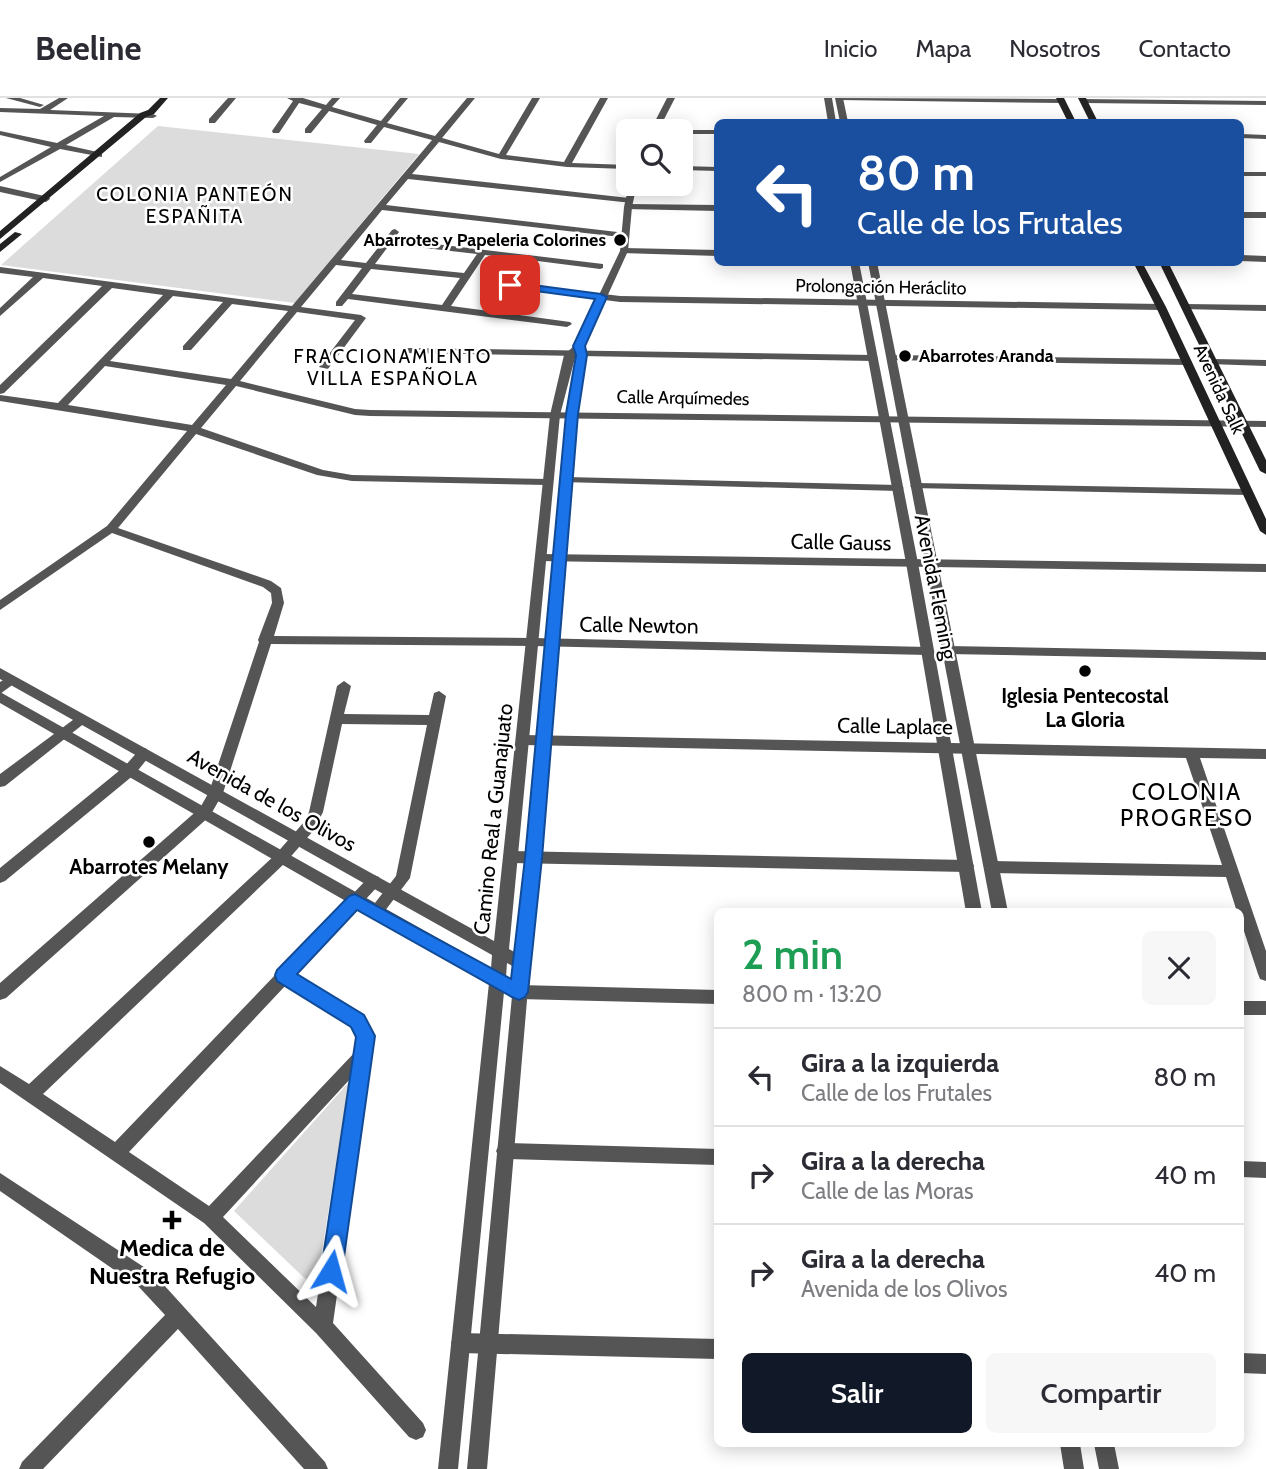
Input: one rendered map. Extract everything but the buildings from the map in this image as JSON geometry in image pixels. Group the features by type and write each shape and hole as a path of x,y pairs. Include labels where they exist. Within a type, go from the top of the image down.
{"main road":[{"path":"0,248 110,156 164,98"},
{"path":"1061,99 1071,119"},
{"path":"1083,100 1092,119"},
{"path":"0,236 149,114"},
{"name":"Avenida Salk","path":"1139,266 1266,531"},
{"name":"Avenida Salk","path":"1165,266 1266,471"}],"street":[{"path":"10,98 65,112 149,114"},
{"path":"0,110 45,109 64,98"},
{"path":"212,121 232,98"},
{"path":"308,131 336,98"},
{"path":"368,141 404,98"},
{"path":"0,606 111,529 471,98"},
{"path":"500,157 536,98"},
{"path":"567,165 604,98"},
{"path":"660,119 671,98"},
{"path":"828,98 832,119"},
{"path":"843,119 839,98 1061,99"},
{"path":"276,131 296,99 500,157 567,165 616,167"},
{"path":"1083,100 1266,103"},
{"path":"0,180 113,114"},
{"path":"693,132 714,132"},
{"path":"0,133 99,155"},
{"path":"1244,136 1266,136"},
{"path":"693,168 714,169"},
{"path":"1244,174 1266,174"},
{"path":"407,176 628,204 714,208"},
{"path":"0,189 46,199"},
{"name":"Camino Real a Guanajuato","path":"448,1469 555,415 576,352 624,251 630,196"},
{"path":"381,207 626,236"},
{"path":"1244,215 1266,215"},
{"path":"395,232 343,300 567,324"},
{"path":"388,241 600,266"},
{"path":"624,251 714,253"},
{"path":"444,309 482,253"},
{"path":"492,314 527,258"},
{"path":"1244,258 1266,259"},
{"path":"334,262 464,279"},
{"name":"Avenida Fleming","path":"855,266 912,563 973,908"},
{"name":"Avenida Fleming","path":"873,266 999,908"},
{"path":"0,270 361,318 324,367"},
{"path":"0,313 41,275"},
{"path":"0,391 110,284"},
{"name":"Prolongación Heráclito","path":"510,285 601,297 1161,307"},
{"path":"60,407 170,293"},
{"path":"187,348 230,300"},
{"path":"1185,307 1266,308"},
{"path":"407,351 873,358"},
{"name":"Camino Real a Guanajuato","path":"477,1469 519,992 534,858 576,352"},
{"path":"891,358 1187,362"},
{"path":"1213,362 1266,363"},
{"name":"Calle Arquímedes","path":"104,363 235,383 355,412 1266,424"},
{"path":"0,398 197,429 321,473 352,478 547,482"},
{"path":"566,480 898,488"},
{"path":"916,486 1247,492"},
{"path":"0,993 205,812 216,793 278,603 277,591 267,584 111,529"},
{"name":"Calle Gauss","path":"541,558 1266,568"},
{"name":"Calle Newton","path":"264,640 551,642 928,651"},
{"path":"948,650 1266,656"},
{"name":"Avenida de los Olivos","path":"4,681 145,753 522,964"},
{"path":"31,1094 299,839 316,812 344,686"},
{"path":"376,912 394,892 402,877 439,696"},
{"name":"Avenida de los Olivos","path":"0,697 205,812 497,982 519,992"},
{"path":"0,782 81,719"},
{"path":"335,719 433,720"},
{"name":"Calle Laplace","path":"523,740 1266,754"},
{"path":"1191,752 1242,908"},
{"path":"0,877 130,770 145,753"},
{"path":"511,857 967,866"},
{"path":"992,867 1229,871"},
{"path":"117,1152 374,881"},
{"path":"1244,913 1266,974"},
{"path":"284,975 357,1021 366,1036 323,1326"},
{"path":"519,992 714,997"},
{"path":"1244,1008 1266,1008"},
{"path":"210,1217 365,1052"},
{"path":"0,1074 210,1217 323,1326 416,1430"},
{"path":"505,1151 714,1157"},
{"path":"1244,1169 1266,1170"},
{"path":"0,1181 146,1280 318,1469"},
{"path":"29,1469 178,1315"},
{"path":"461,1343 714,1349"},
{"path":"1244,1363 1266,1364"},
{"path":"1070,1447 1074,1469"},
{"path":"1105,1447 1109,1469"}],"shaded area":[{"path":"158,126 419,154 295,303 1,265"},
{"path":"349,1082 316,1289 234,1211"}],"place":[{"name":"Abarrotes y Papeleria Colorines","path":"620,240"},
{"name":"Abarrotes Aranda","path":"905,356"},
{"name":"Iglesia Pentecostal La Gloria","path":"1085,671"},
{"name":"Abarrotes Melany","path":"149,842"},
{"name":"Medica de Nuestra Refugio","path":"172,1220"}],"district":[{"name":"COLONIA PANTEÓN ESPAÑITA","path":"195,205"},
{"name":"FRACCIONAMIENTO VILLA ESPAÑOLA","path":"393,367"},
{"name":"COLONIA PROGRESO","path":"1187,805"}],"route":[{"path":"331,1271 366,1036 357,1021 284,975 355,901 519,992 534,858 572,414 582,355 579,346 601,297 510,285"}]}
